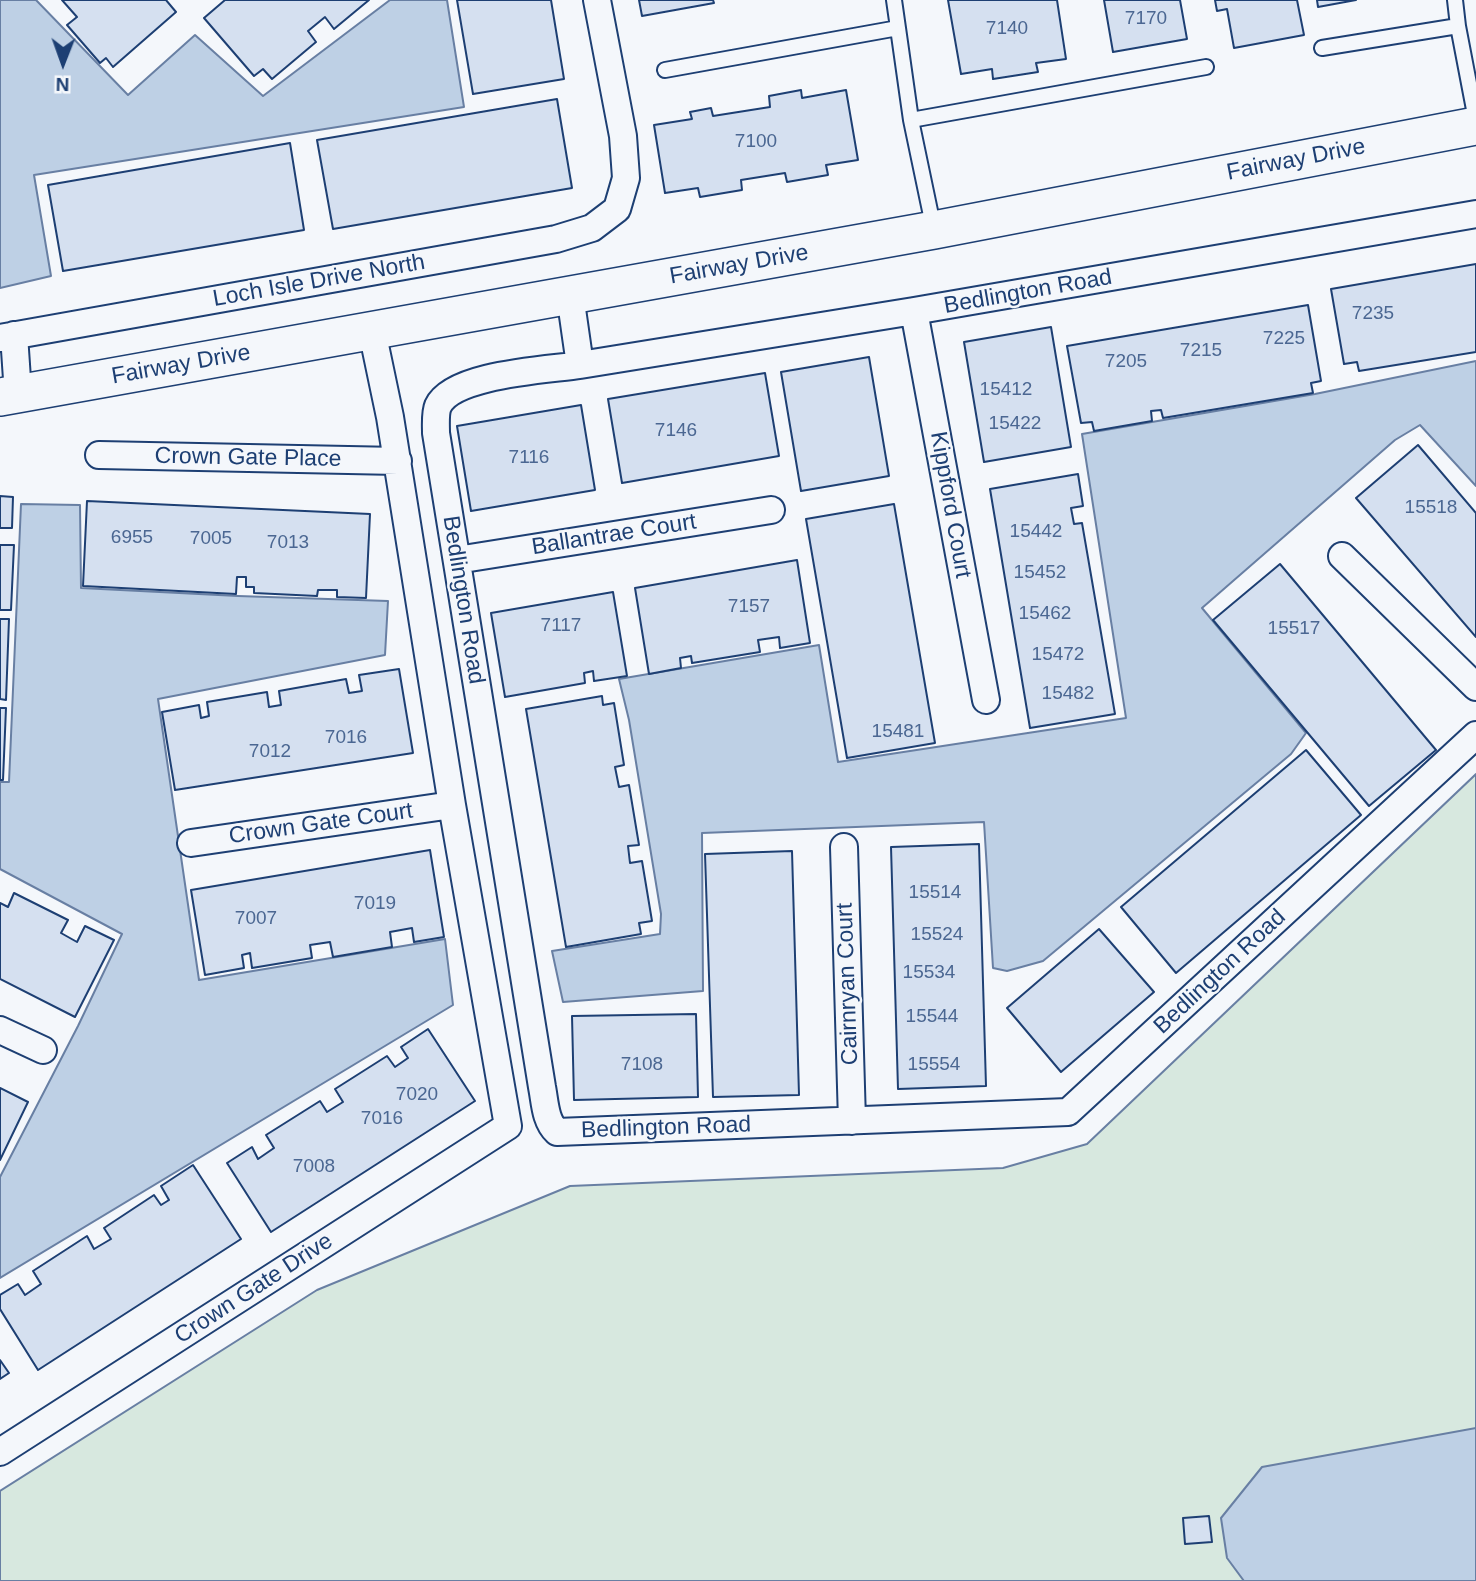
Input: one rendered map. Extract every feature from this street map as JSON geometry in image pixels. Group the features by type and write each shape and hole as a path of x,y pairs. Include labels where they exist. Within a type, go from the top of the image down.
{"street":[{"name":"Loch Isle Drive North","path":"9,396 7,337 556,239 592,228 617,209 626,178 623,136 597,0"},
{"name":"Fairway Drive","path":"9,396 934,230 1476,126"},
{"name":"Bedlington Road","path":"1476,214 914,311 479,380 449,392 438,407 436,433 540,1073 548,1119 557,1132 1068,1112 1476,735"},
{"path":"570,295 580,365"},
{"name":"Kippford Court","path":"914,311 986,700"},
{"name":"Bedlington Road","path":"372,331 398,461 452,805 508,1126"},
{"name":"Crown Gate Place","path":"99,455 398,461"},
{"name":"Ballantrae Court","path":"457,560 771,510"},
{"path":"1342,556 1476,687"},
{"name":"Crown Gate Court","path":"191,843 452,805"},
{"name":"Cairnryan Court","path":"844,847 852,1121"},
{"path":"0,1030 43,1050"},
{"name":"Crown Gate Drive","path":"0,1452 508,1126"}],"lane":[{"path":"894,0 911,120 934,230"},
{"path":"1455,0 1476,120"},
{"path":"1322,48 1458,26"},
{"path":"665,70 898,28"},
{"path":"911,120 1206,67"}],"shaded area":[{"path":"1476,774 1476,1581 0,1581 0,1491 317,1290 570,1186 1003,1168 1087,1144"}],"water":[{"path":"0,0 36,0 128,95 195,35 263,96 390,0 447,0 464,107 34,175 51,276 0,288"},
{"path":"1476,361 1476,486 1420,425 1395,440 1202,608 1306,733 1291,754 1043,961 1007,971 993,968 984,822 702,833 703,991 563,1002 552,951 660,934 661,914 629,720 619,679 819,645 838,762 1126,718 1082,434 1315,394"},
{"path":"21,504 80,505 81,588 388,601 385,655 158,699 199,980 445,939 453,1005 0,1278 0,1177 122,934 0,869 0,782 9,782"},
{"path":"1476,1428 1476,1581 1244,1581 1227,1558 1221,1518 1262,1467"}],"building":[{"path":"62,0 166,0 176,12 113,67 106,58 100,63 67,25 77,17"},
{"path":"225,0 369,0 334,29 325,17 308,31 316,42 272,79 263,69 254,76 204,18"},
{"path":"457,0 551,0 564,79 473,94"},
{"path":"639,0 713,0 714,3 642,16"},
{"path":"948,0 1057,0 1066,59 1036,63 1038,72 993,79 992,69 961,74"},
{"path":"1104,0 1180,0 1187,39 1113,52"},
{"path":"1215,0 1297,0 1304,35 1234,48 1227,9 1217,11"},
{"path":"1317,0 1356,0 1318,7"},
{"path":"801,90 802,98 846,90 858,160 826,165 828,175 787,182 785,173 741,180 742,190 700,197 698,188 665,193 654,125 692,119 690,112 711,108 713,116 770,107 769,96"},
{"path":"557,99 572,188 333,229 317,140"},
{"path":"290,143 304,230 63,271 48,185"},
{"path":"1476,264 1476,352 1359,371 1357,362 1344,364 1331,289"},
{"path":"1308,305 1321,381 1311,383 1313,393 1163,418 1161,410 1151,411 1152,421 1094,431 1092,422 1081,423 1067,346"},
{"path":"1051,327 1071,447 984,462 964,342"},
{"path":"869,357 889,476 801,491 781,372"},
{"path":"765,373 779,456 622,483 608,399"},
{"path":"581,405 595,490 471,511 457,426"},
{"path":"1418,445 1476,513 1476,637 1356,498"},
{"path":"1078,474 1083,506 1071,508 1074,524 1082,523 1115,714 1030,728 990,489"},
{"path":"0,496 13,497 12,528 0,528"},
{"path":"87,501 370,514 366,598 337,597 337,590 318,590 317,596 254,593 254,587 246,587 246,577 237,577 236,594 83,586"},
{"path":"894,504 935,743 847,758 806,519"},
{"path":"0,545 14,545 11,610 0,610"},
{"path":"797,560 810,643 780,648 779,637 758,640 760,652 692,663 691,656 680,658 681,668 649,674 635,588"},
{"path":"1280,564 1436,750 1369,806 1213,620"},
{"path":"613,592 627,676 594,681 593,671 584,673 585,683 505,697 491,613"},
{"path":"0,619 9,619 6,700 0,699"},
{"path":"399,669 413,753 175,790 162,712 199,705 201,718 209,716 207,702 267,692 269,707 281,705 279,691 346,679 349,693 362,691 359,675"},
{"path":"602,696 603,705 614,703 624,765 615,767 619,787 629,785 639,845 628,846 630,863 642,861 652,921 639,923 641,934 566,947 526,709"},
{"path":"0,708 6,708 3,780 0,780"},
{"path":"1306,750 1361,815 1176,973 1121,907"},
{"path":"979,844 986,1086 898,1089 891,847"},
{"path":"430,850 444,937 414,942 412,928 390,932 392,947 333,957 330,942 310,945 312,958 252,968 250,953 242,955 244,968 205,975 191,890"},
{"path":"792,851 799,1095 713,1097 705,854"},
{"path":"14,893 68,920 61,933 77,942 85,926 114,940 75,1017 0,979 0,903 8,907"},
{"path":"1099,929 1154,992 1061,1072 1007,1008"},
{"path":"696,1014 698,1097 574,1100 572,1016"},
{"path":"428,1029 475,1101 271,1232 227,1163 252,1147 258,1159 274,1148 266,1135 320,1101 327,1112 343,1102 335,1089 387,1056 395,1067 408,1058 401,1047"},
{"path":"0,1088 28,1102 0,1160"},
{"path":"193,1165 241,1239 38,1370 0,1309 0,1295 18,1284 25,1295 41,1284 33,1271 87,1236 94,1249 111,1239 104,1228 154,1195 161,1205 169,1200 161,1186"},
{"path":"0,1360 9,1373 0,1379"},
{"path":"1209,1516 1212,1542 1185,1544 1183,1518"}]}
